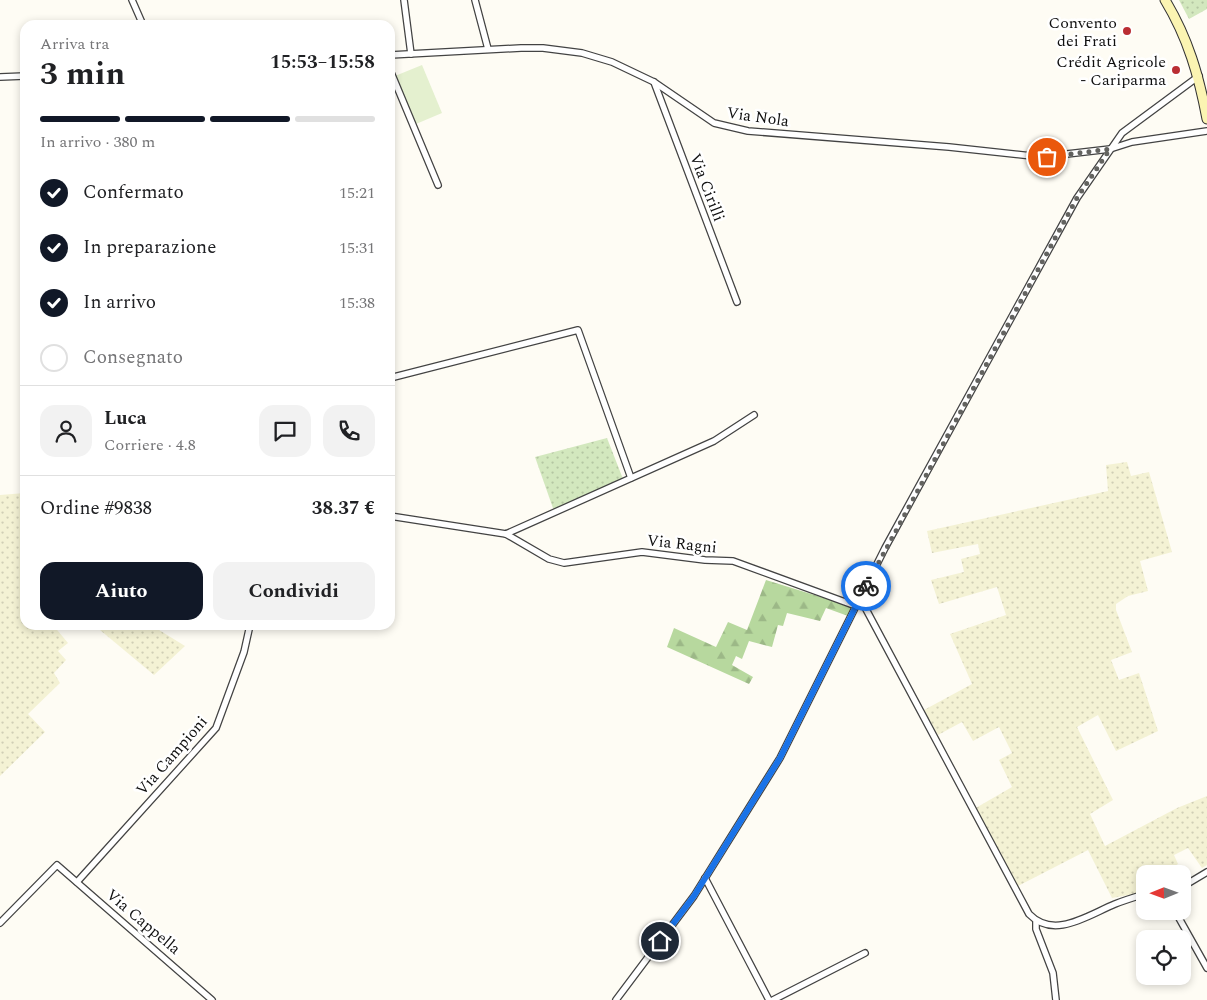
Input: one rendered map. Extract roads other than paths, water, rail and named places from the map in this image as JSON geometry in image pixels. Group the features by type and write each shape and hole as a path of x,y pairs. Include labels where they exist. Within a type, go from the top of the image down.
{"main road":[{"path":"1165,0 1182,28 1203,74 1207,119"}],"street":[{"path":"132,0 141,20"},
{"path":"404,0 411,54"},
{"path":"475,0 488,50"},
{"name":"Via Nola","path":"395,55 543,48 573,52 612,62 654,82 706,119 735,130 949,147 1042,157 1110,149 1132,142 1207,131"},
{"path":"616,1000 705,878 780,758 885,548 1077,198 1122,133 1203,74"},
{"path":"0,77 20,76"},
{"path":"395,82 438,185"},
{"name":"Via Cirilli","path":"654,82 737,302"},
{"path":"395,377 578,330 631,478"},
{"path":"506,534 714,440 754,415"},
{"name":"Via Ragni","path":"395,517 506,534 549,559 564,563 642,552 705,560 733,561 856,606"},
{"path":"860,598 1029,914 1036,922 1052,925 1077,922 1136,897"},
{"name":"Via Campioni","path":"77,882 216,728 244,652 249,630"},
{"name":"Via Cappella","path":"0,923 57,865 210,999"},
{"path":"1191,882 1207,872"},
{"path":"705,878 771,1000 865,953"},
{"path":"1180,920 1207,968"},
{"path":"1036,922 1036,929 1053,973 1056,1000"}],"place":[{"name":"Convento dei Frati","path":"1127,31"},
{"name":"Crédit Agricole - Cariparma","path":"1176,70"}]}
